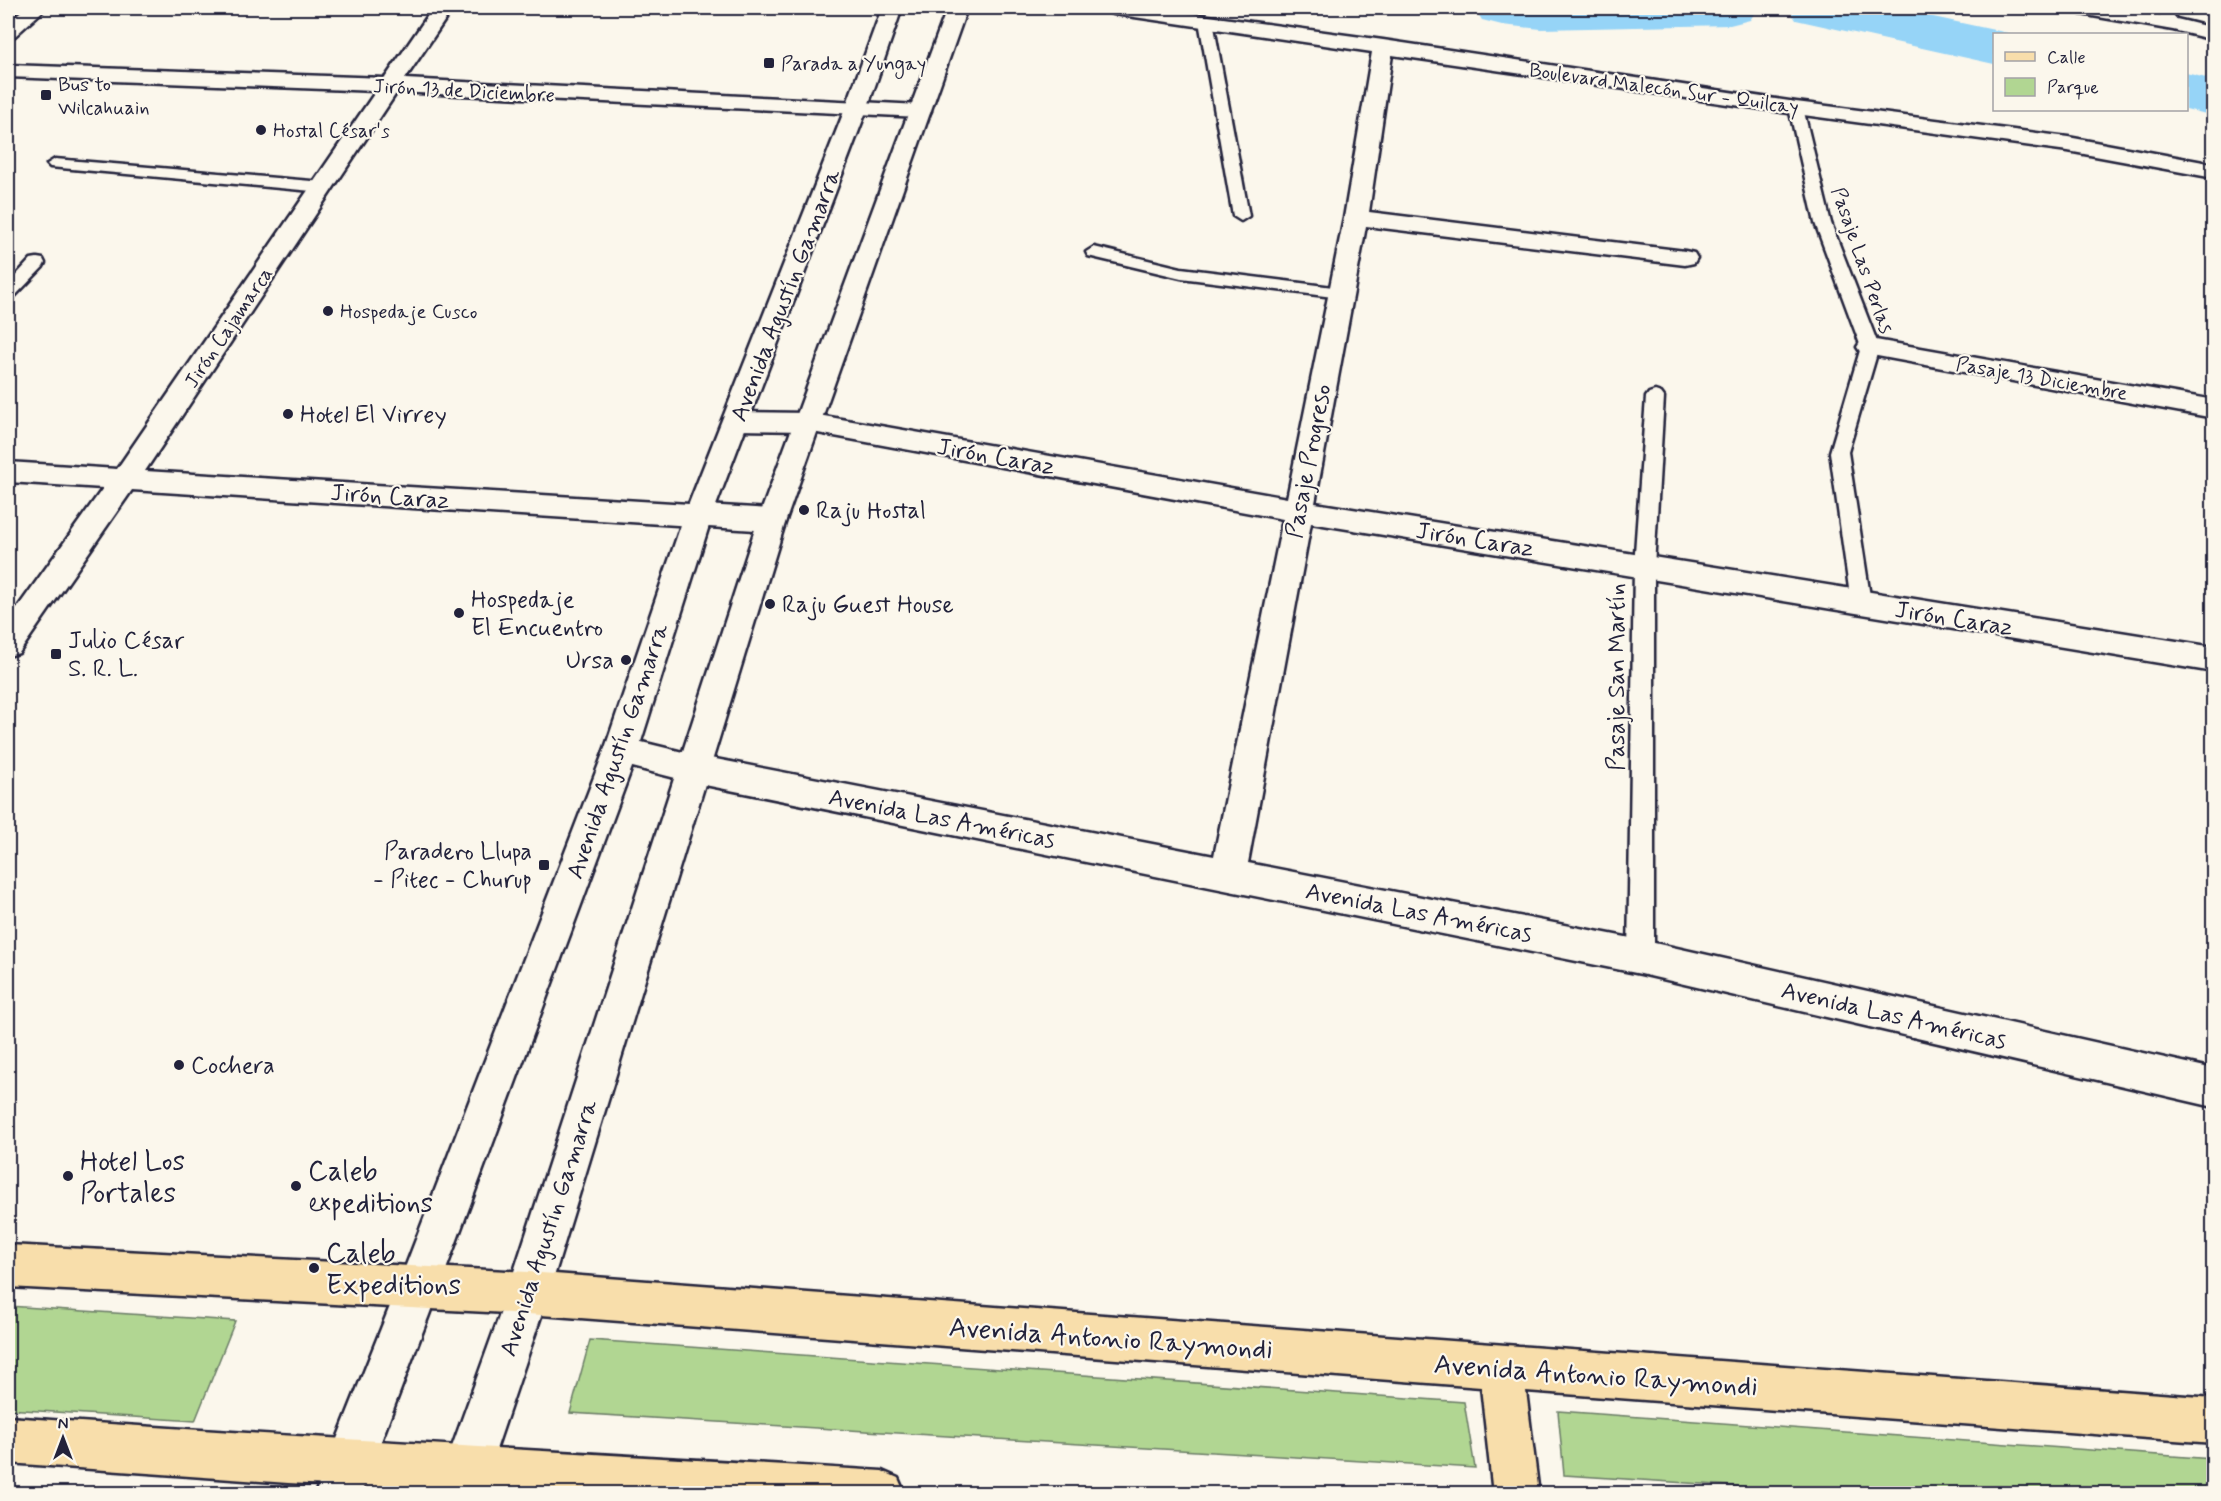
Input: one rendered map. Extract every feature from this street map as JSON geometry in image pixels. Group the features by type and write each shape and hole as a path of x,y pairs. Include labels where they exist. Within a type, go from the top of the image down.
{"main road":[{"name":"Avenida Antonio Raymondi","path":"8,1266 528,1293 2214,1422"},
{"path":"1501,1366 1516,1494"},
{"path":"8,1440 344,1478 882,1494"}],"street":[{"path":"8,32 36,8"},
{"name":"Jirón Cajamarca","path":"8,644 125,479 443,8"},
{"name":"Avenida Agustín Gamarra","path":"344,1478 621,751 698,516 737,421 892,8"},
{"name":"Avenida Agustín Gamarra","path":"462,1481 528,1293 772,520 955,14 950,8"},
{"name":"Boulevard Malecón Sur - Quilcay","path":"1114,8 1796,108 2068,144 2214,171"},
{"path":"2081,8 2167,16 2214,34"},
{"name":"Pasaje Progreso","path":"1228,874 1356,218 1383,46"},
{"name":"Jirón 13 de Diciembre","path":"8,71 392,85 920,111"},
{"path":"1356,218 1685,258"},
{"name":"Pasaje 13 Diciembre","path":"1870,347 2214,409"},
{"name":"Jirón Caraz","path":"737,421 807,422 1299,511 2214,660"},
{"name":"Jirón Caraz","path":"8,472 772,520"},
{"name":"Avenida Las Américas","path":"621,751 695,769 1641,957 2214,1088"}],"lane":[{"path":"1206,21 1241,216"},
{"name":"Pasaje Las Perlas","path":"1796,108 1823,223 1870,347 1839,452 1861,603"},
{"path":"55,164 323,187"},
{"path":"1094,252 1181,273 1341,293"},
{"path":"8,293 38,263"},
{"name":"Pasaje San Martín","path":"1641,957 1644,567 1655,398"}],"green space":[{"path":"8,1306 235,1321 195,1421 8,1409"},
{"path":"590,1340 1464,1402 1475,1468 570,1413"},
{"path":"1558,1411 2213,1459 2213,1493 1856,1494 1564,1475"}],"waterway":[{"path":"1502,8 1541,12 1730,8"},
{"path":"1816,8 1993,47"},
{"path":"2188,92 2214,98"}],"place":[{"name":"Parada a Yungay","path":"769,63"},
{"name":"Bus to Wilcahuain","path":"46,95"},
{"name":"Hostal César's","path":"261,130"},
{"name":"Hospedaje Cusco","path":"328,311"},
{"name":"Hotel El Virrey","path":"288,414"},
{"name":"Raju Hostal","path":"804,510"},
{"name":"Raju Guest House","path":"770,604"},
{"name":"Hospedaje El Encuentro","path":"459,613"},
{"name":"Julio César S. R. L.","path":"56,654"},
{"name":"Ursa","path":"626,660"},
{"name":"Paradero Llupa - Pitec - Churup","path":"544,865"},
{"name":"Cochera","path":"179,1065"},
{"name":"Hotel Los Portales","path":"68,1176"},
{"name":"Caleb expeditions","path":"296,1186"},
{"name":"Caleb Expeditions","path":"314,1268"}]}
